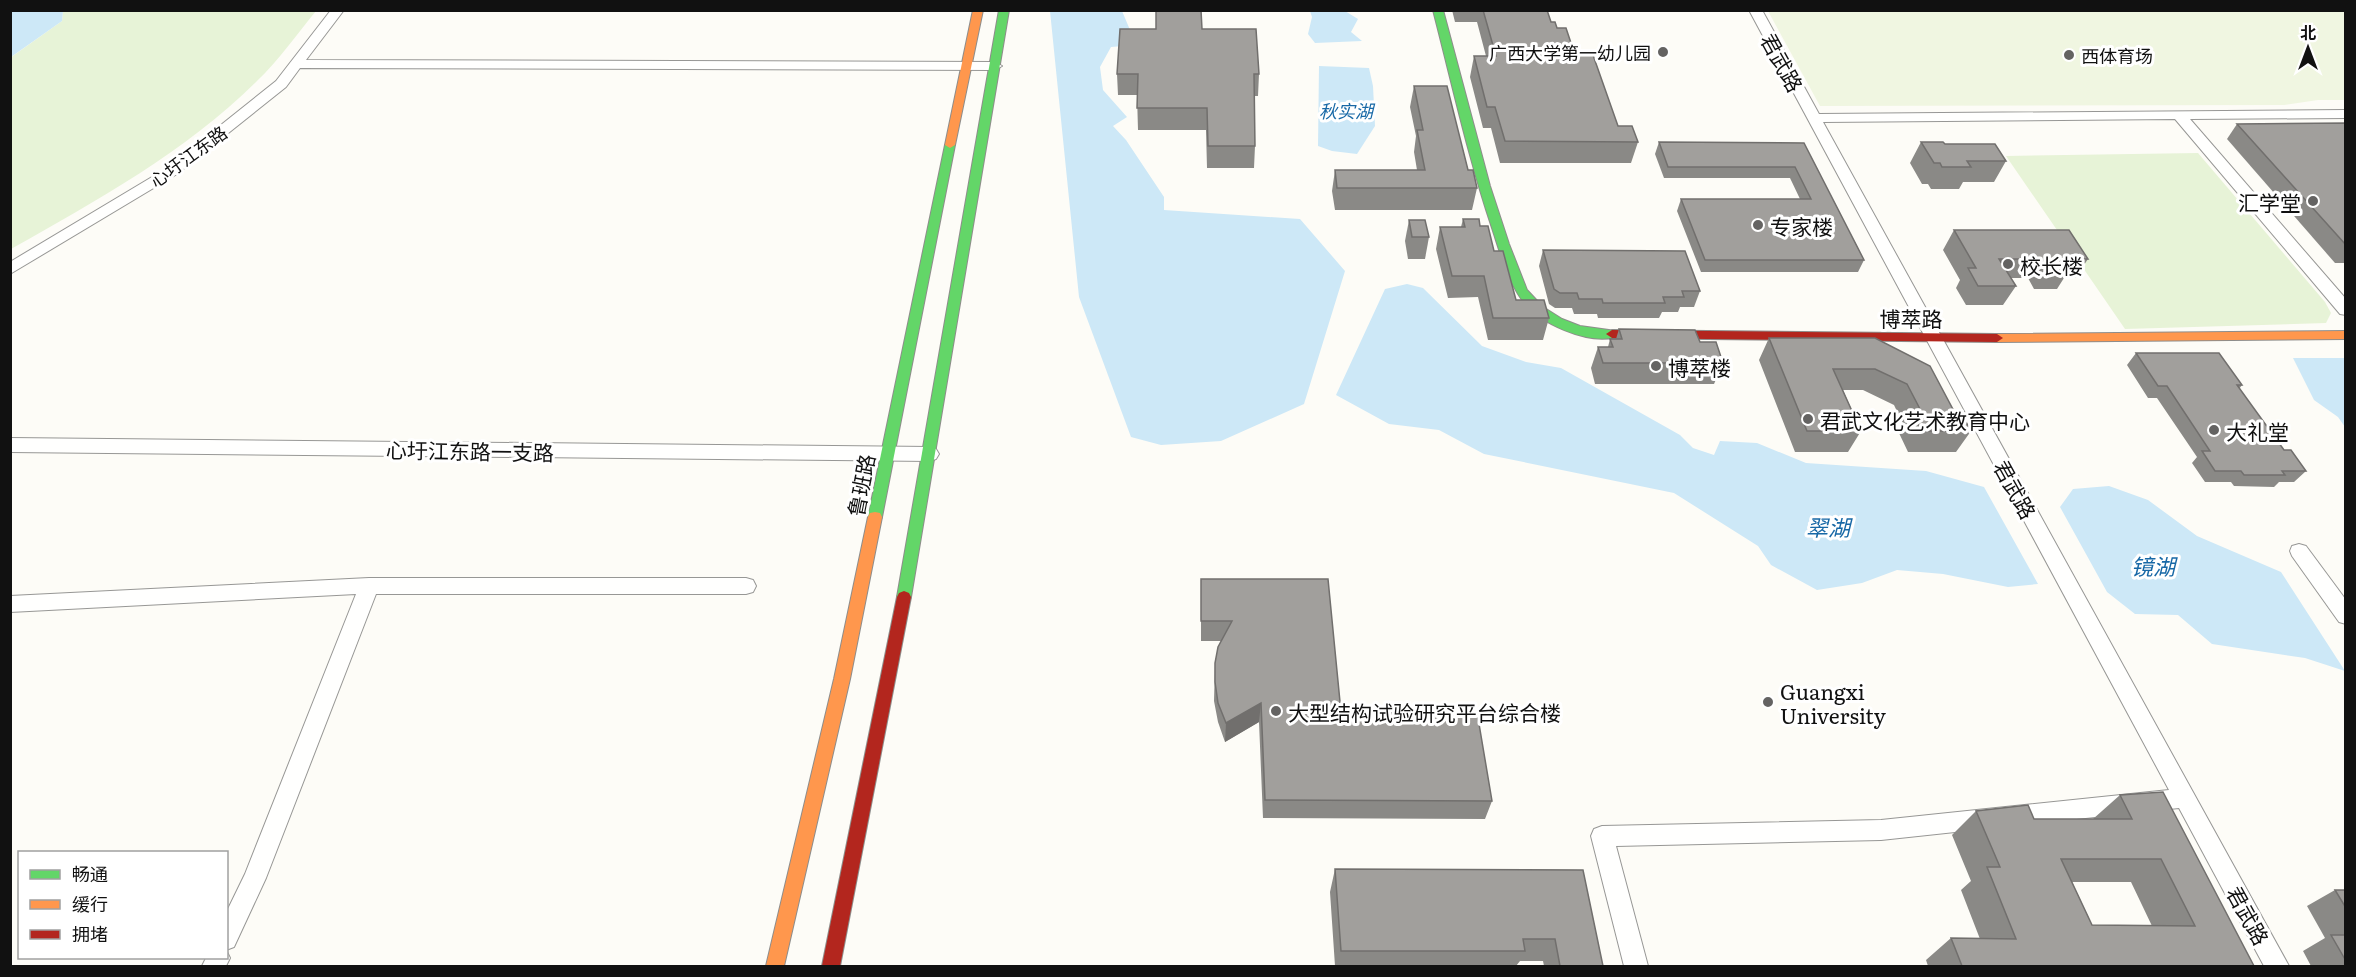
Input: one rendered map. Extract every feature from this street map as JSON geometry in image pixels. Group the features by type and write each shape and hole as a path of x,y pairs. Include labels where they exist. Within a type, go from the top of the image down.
{"main road":[{"name":"鲁班路","path":"775,966 842,679 978,10"},
{"path":"831,966 892,664 930,454 1004,10"},
{"name":"博萃路","path":"1438,10 1490,207 1510,263 1528,300 1553,321 1590,334 1935,339 2346,335"}],"street":[{"name":"心圩江东路","path":"10,269 172,171 281,84 338,10"},
{"name":"君武路","path":"1755,10 2277,966"},
{"path":"297,64 995,66"},
{"path":"1814,118 2346,114"},
{"path":"2179,115 2346,310"},
{"name":"心圩江东路一支路","path":"10,445 930,454"},
{"path":"2299,551 2346,616"},
{"path":"228,935 255,878 369,586"},
{"path":"10,604 369,586 746,586"},
{"path":"1636,966 1602,836 1881,830 2185,798"}],"green space":[{"path":"63,11 316,11 265,73 229,107 200,130 140,173 11,249 10,58 62,21"},
{"name":"西体育场","path":"1768,11 2345,11 2345,100 2318,100 2284,105 1820,106"},
{"path":"2198,153 2325,302 2331,313 2326,323 2125,329 2006,156"}],"water":[{"path":"11,10 63,11 62,21 11,57"},
{"path":"1050,11 1122,11 1133,37 1123,46 1111,47 1100,67 1103,90 1127,117 1113,126 1126,140 1164,197 1164,210 1300,219 1345,271 1304,404 1221,441 1161,445 1131,437 1079,297"},
{"path":"1310,11 1345,11 1358,19 1351,32 1362,41 1315,43 1308,34 1312,17"},
{"name":"秋实湖","path":"1319,66 1369,68 1373,86 1375,126 1357,154 1332,151 1318,146"},
{"name":"翠湖","path":"1407,284 1423,288 1482,346 1526,362 1561,368 1680,435 1693,448 1714,455 1720,441 1757,443 1806,463 1926,471 1984,487 2038,584 2008,587 1943,574 1897,570 1862,583 1817,590 1771,565 1758,546 1674,493 1484,454 1439,430 1389,424 1336,395 1385,289"},
{"path":"2293,358 2345,358 2345,427 2338,417 2314,400"},
{"name":"镜湖","path":"2109,486 2148,500 2197,536 2281,572 2345,671 2305,658 2212,644 2178,615 2135,614 2107,592 2060,507 2073,489"}],"building":[{"path":"1156,10 1201,10 1202,29 1256,29 1259,74 1254,74 1255,146 1208,146 1207,108 1137,108 1138,74 1117,74 1120,29 1156,29"},
{"path":"1483,10 1547,10 1551,22 1555,22 1557,28 1566,28 1575,55 1593,55 1618,126 1632,126 1638,142 1505,141 1495,107 1487,107 1474,56 1496,56"},
{"path":"1414,86 1447,86 1468,170 1473,170 1477,188 1337,188 1335,170 1425,170 1417,130 1423,130"},
{"name":"汇学堂","path":"2346,123 2346,245 2237,124"},
{"path":"1659,142 1804,143 1864,260 1705,260 1681,199 1811,199 1795,167 1668,167"},
{"path":"1921,142 1995,144 2006,161 1967,161 1971,167 1942,167 1940,163 1934,163"},
{"path":"1463,219 1479,219 1480,226 1488,226 1494,251 1503,251 1516,300 1544,300 1549,318 1493,318 1484,276 1452,276 1440,227 1465,227"},
{"path":"1409,220 1425,220 1429,237 1412,237"},
{"path":"1954,230 2069,230 2088,259 2063,259 2070,269 2047,269 2040,259 1999,259 2016,286 1978,286 1968,268 1976,268"},
{"path":"1543,250 1685,251 1700,291 1682,291 1684,297 1663,297 1665,303 1603,303 1602,299 1579,299 1577,293 1560,293 1554,289"},
{"path":"1619,329 1695,330 1700,342 1716,342 1723,363 1603,363 1598,347 1613,347 1610,339 1622,339"},
{"path":"1769,338 1875,338 1930,366 1955,413 1961,413 1971,431 1922,431 1912,411 1921,411 1907,384 1875,369 1833,369 1861,431 1807,431"},
{"name":"大礼堂","path":"2136,353 2219,353 2242,385 2237,385 2284,450 2291,450 2306,471 2282,471 2285,475 2244,475 2241,471 2215,471 2202,451 2210,451 2167,386 2158,386"},
{"name":"大型结构试验研究平台综合楼","path":"1201,579 1328,579 1341,712 1477,712 1492,801 1265,800 1261,703 1226,723 1218,703 1215,663 1218,647 1232,621 1201,621"},
{"path":"2163,792 2254,966 1962,966 1951,938 2016,939 1987,867 2000,867 1976,811 2028,805 2034,819 2132,819 2120,795","holes":["2061,859 2161,859 2195,926 2092,925"]},
{"path":"1335,869 1583,870 1603,966 1560,966 1555,939 1523,939 1525,951 1341,951"},
{"path":"2335,890 2346,890 2346,908"},
{"path":"2331,935 2346,935 2346,961"}],"traffic: fast":[{"path":"904,597 1004,10"},
{"path":"1438,10 1484,186 1503,244 1522,290 1530,302 1557,322 1578,330 1612,334"},
{"path":"875,517 950,145"}],"traffic: slow":[{"path":"950,145 978,10"},
{"path":"1997,338 2346,335"},
{"path":"775,966 842,679 875,517"}],"traffic: jam":[{"path":"1612,334 1997,338"},
{"path":"831,966 904,597"}],"place":[{"name":"广西大学第一幼儿园","path":"1663,52"},
{"name":"西体育场","path":"2069,55"},
{"name":"汇学堂","path":"2313,201"},
{"name":"专家楼","path":"1758,225"},
{"name":"校长楼","path":"2008,264"},
{"name":"博萃楼","path":"1656,366"},
{"name":"君武文化艺术教育中心","path":"1808,419"},
{"name":"大礼堂","path":"2214,430"},
{"name":"Guangxi University","path":"1768,702"},
{"name":"大型结构试验研究平台综合楼","path":"1276,711"}]}
